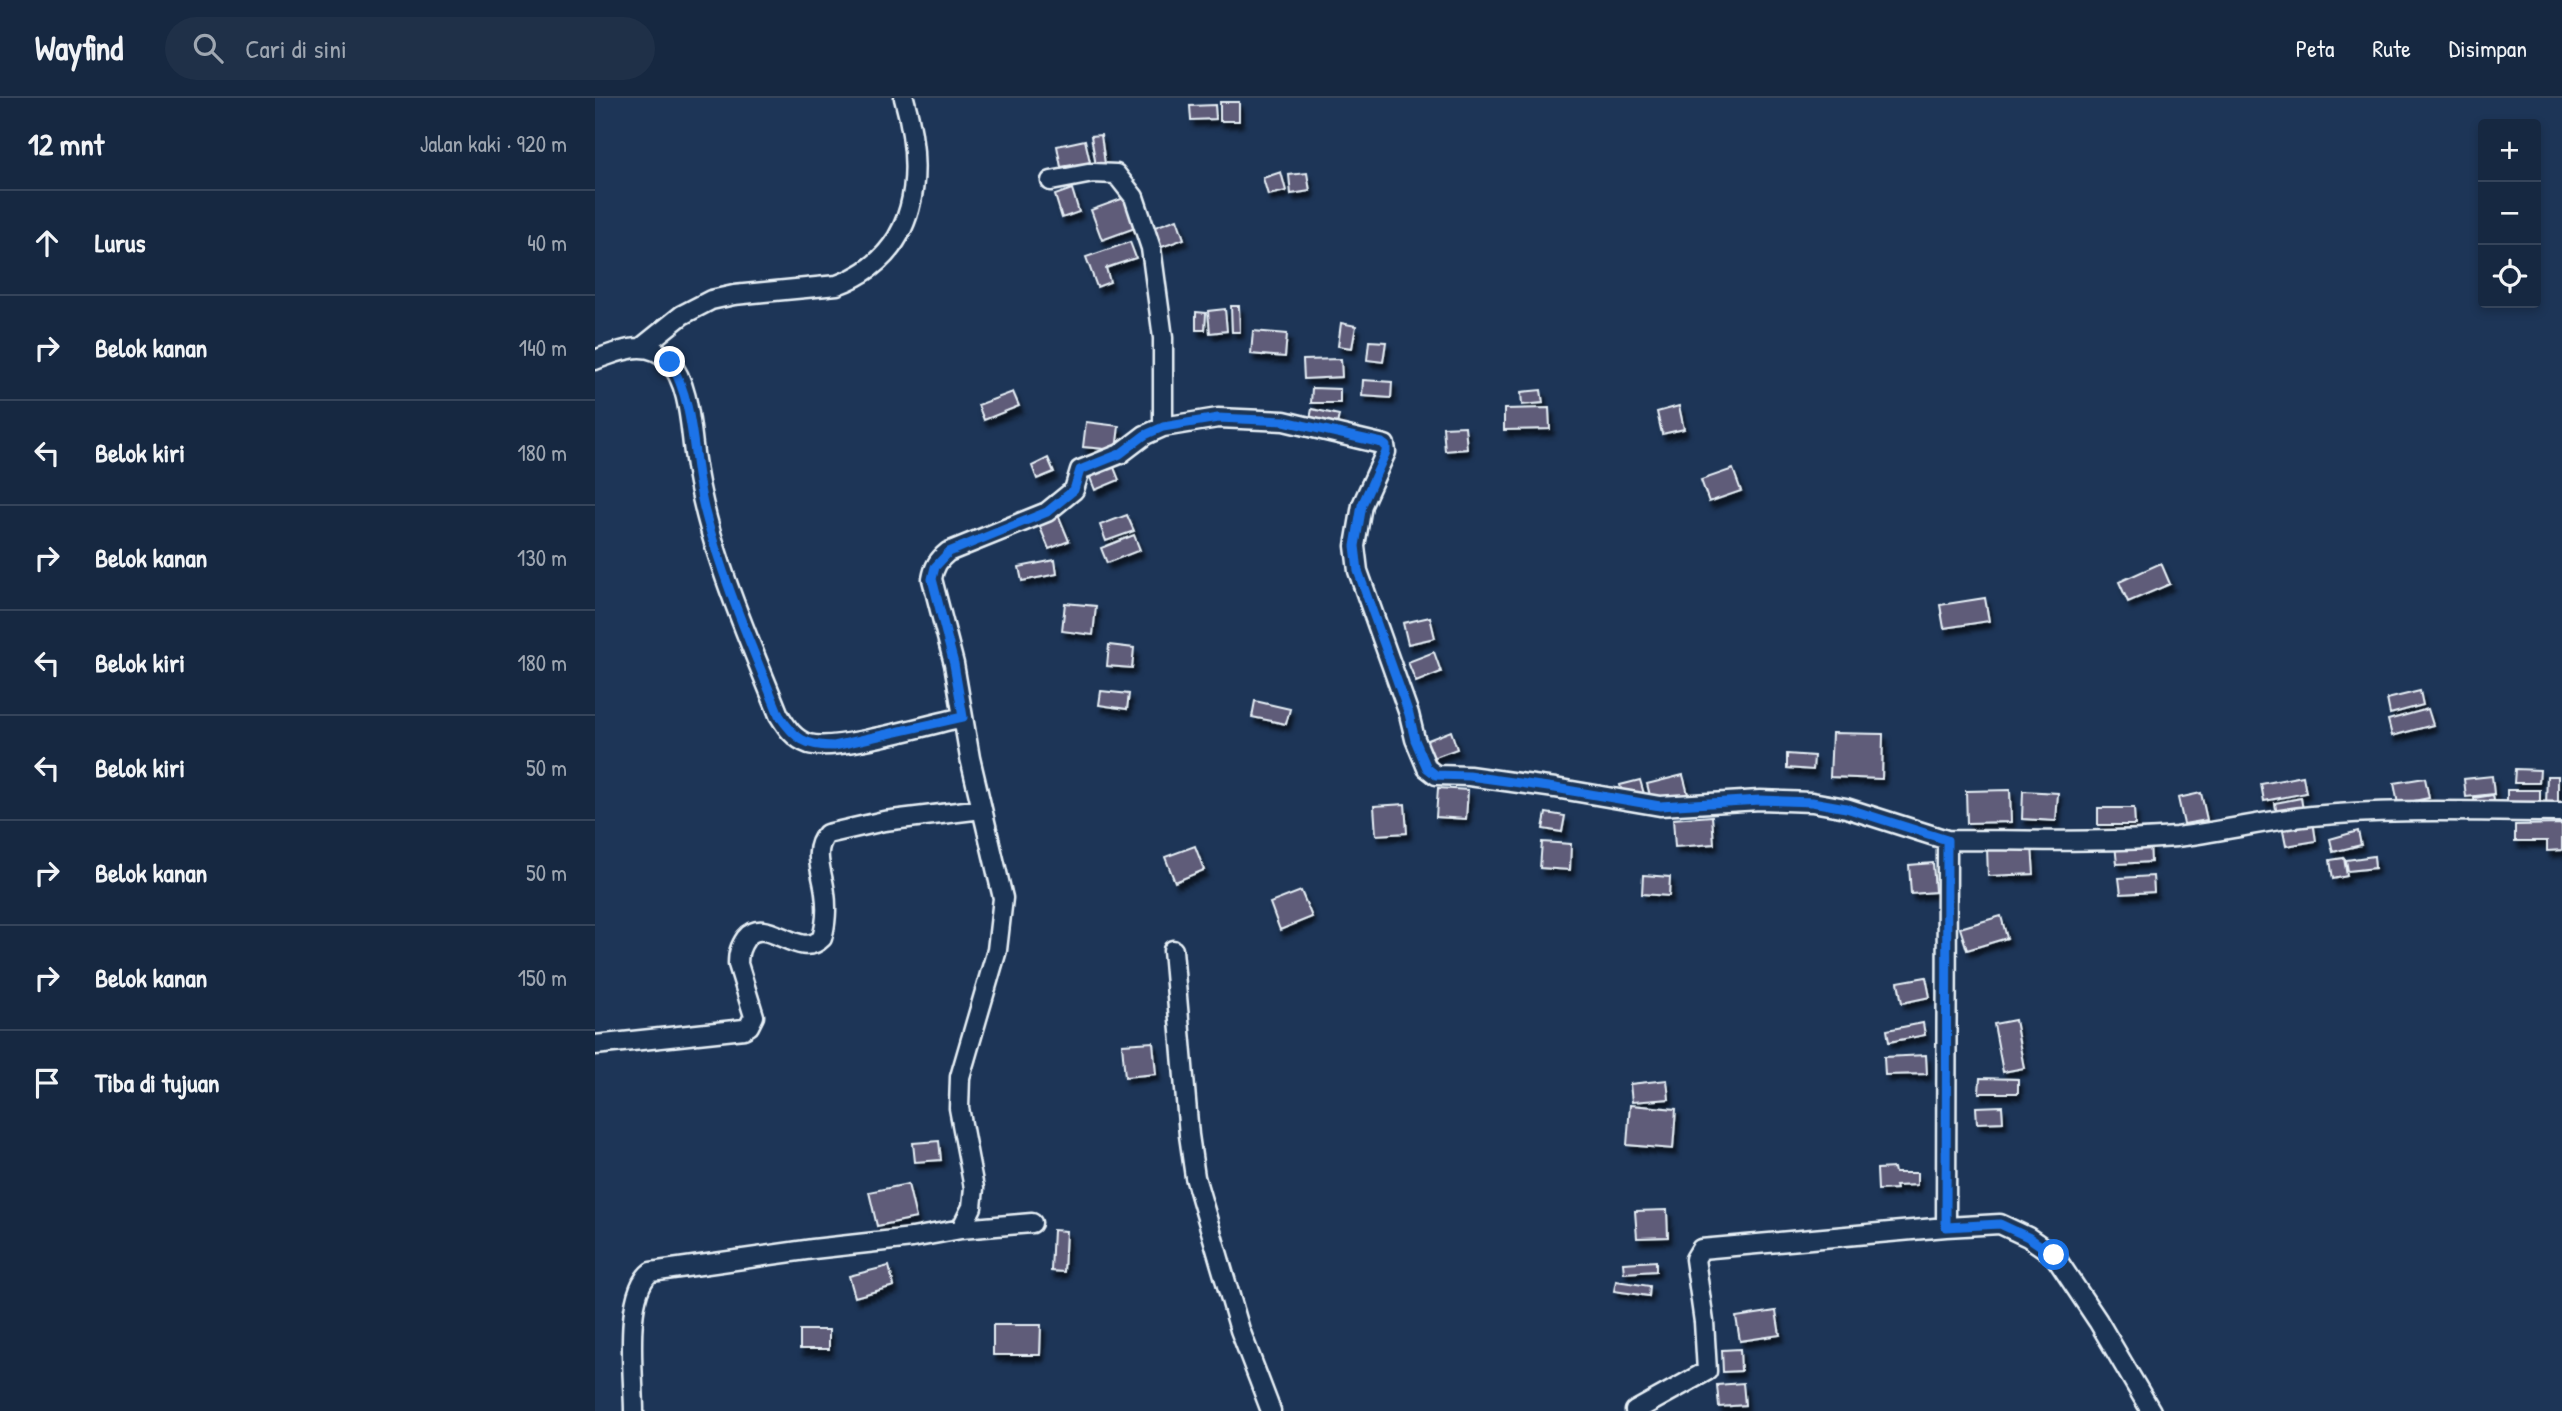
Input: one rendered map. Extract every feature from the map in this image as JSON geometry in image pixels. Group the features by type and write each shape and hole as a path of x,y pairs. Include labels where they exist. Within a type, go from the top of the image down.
{"street":[{"path":"641,348 683,315 711,300 734,295 837,285 853,280 886,253 898,235 914,194 915,151 904,98"},
{"path":"1051,181 1093,173 1117,174 1134,197 1151,247 1159,298 1163,338 1163,427"},
{"path":"595,360 622,349 641,348 665,358 678,376 689,420 704,508 727,585 779,715 790,733 808,743 834,746 963,717"},
{"path":"961,1229 972,1208 974,1188 960,1108 960,1077 997,950 1003,898 982,809 954,664 932,579 938,562 949,552 1047,512 1074,490 1080,470 1120,454 1145,435 1163,427 1218,418 1284,421 1385,445 1386,452 1362,505 1355,546 1358,571 1409,714 1415,740 1427,768 1436,775 1469,776 1543,786 1660,806 1760,800 1812,802 1846,808 1947,840 2135,839 2216,833 2312,816 2393,812 2562,812"},
{"path":"595,1045 744,1029 749,1026 754,1016 738,964 740,948 749,934 762,930 805,946 813,945 822,938 825,894 819,850 821,841 827,834 884,821 982,809"},
{"path":"1946,1227 1947,840"},
{"path":"1173,950 1195,1177 1240,1330 1271,1411"},
{"path":"634,1411 633,1327 637,1293 643,1280 651,1272 786,1252 912,1238 961,1229 1032,1223"},
{"path":"1635,1411 1707,1371 1704,1322 1695,1259 1701,1249 2000,1224 2028,1237 2054,1255 2112,1344 2151,1411"}],"building":[{"path":"1220,102 1239,102 1239,121 1220,121"},
{"path":"1215,105 1216,119 1191,120 1190,106"},
{"path":"1101,135 1105,164 1096,166 1091,136"},
{"path":"1085,140 1090,162 1061,167 1057,146"},
{"path":"1281,172 1286,191 1268,195 1263,178"},
{"path":"1307,173 1310,191 1291,194 1289,175"},
{"path":"1072,189 1079,212 1062,218 1055,195"},
{"path":"1124,198 1135,228 1102,240 1091,210"},
{"path":"1177,219 1184,239 1159,248 1152,228"},
{"path":"1130,242 1136,258 1106,268 1110,282 1097,287 1086,257"},
{"path":"1231,306 1239,306 1240,332 1232,332"},
{"path":"1225,309 1227,331 1210,333 1208,311"},
{"path":"1196,312 1206,313 1205,330 1196,330"},
{"path":"1341,323 1356,326 1352,348 1338,346"},
{"path":"1253,331 1287,334 1285,357 1251,354"},
{"path":"1369,341 1386,342 1383,362 1367,360"},
{"path":"1341,359 1342,377 1304,379 1303,360"},
{"path":"1363,380 1392,382 1391,398 1362,396"},
{"path":"1312,388 1340,389 1340,403 1311,403"},
{"path":"1541,390 1543,403 1522,405 1521,392"},
{"path":"1013,392 1019,406 984,420 978,405"},
{"path":"1679,406 1684,429 1662,434 1657,412"},
{"path":"1549,408 1550,429 1504,430 1504,409"},
{"path":"1312,409 1339,415 1336,429 1309,424"},
{"path":"1086,422 1119,426 1116,450 1083,447"},
{"path":"1465,426 1467,449 1445,451 1443,427"},
{"path":"1048,458 1054,472 1037,479 1032,466"},
{"path":"1111,460 1119,480 1095,490 1087,470"},
{"path":"1733,469 1741,491 1709,502 1701,480"},
{"path":"1057,512 1069,541 1049,549 1037,520"},
{"path":"1127,515 1134,531 1106,541 1100,525"},
{"path":"1134,535 1140,550 1107,563 1101,548"},
{"path":"1055,560 1057,574 1022,581 1019,567"},
{"path":"2161,563 2170,584 2128,602 2119,582"},
{"path":"1985,598 1989,621 1944,628 1940,605"},
{"path":"1065,603 1096,606 1093,635 1062,631"},
{"path":"1430,617 1435,638 1408,644 1403,623"},
{"path":"1109,645 1134,648 1132,668 1107,666"},
{"path":"1434,652 1441,672 1416,682 1408,662"},
{"path":"1101,691 1129,694 1127,709 1099,705"},
{"path":"2420,691 2423,705 2390,714 2387,699"},
{"path":"1255,701 1290,709 1286,724 1252,717"},
{"path":"2428,709 2433,725 2392,736 2388,720"},
{"path":"1451,731 1457,749 1427,760 1420,743"},
{"path":"1832,733 1883,734 1882,779 1830,777"},
{"path":"1787,754 1814,756 1813,770 1787,768"},
{"path":"2515,769 2540,770 2539,783 2514,783"},
{"path":"1683,775 1688,794 1652,803 1647,784"},
{"path":"2303,776 2306,793 2264,801 2261,784"},
{"path":"2492,776 2494,794 2466,797 2464,779"},
{"path":"2547,776 2558,776 2558,806 2546,806"},
{"path":"2425,778 2429,798 2398,804 2394,783"},
{"path":"1640,780 1644,794 1624,798 1620,785"},
{"path":"1438,788 1468,790 1466,819 1436,817"},
{"path":"2010,790 2011,822 1967,823 1966,791"},
{"path":"2507,790 2540,790 2540,807 2507,807"},
{"path":"2023,791 2058,793 2056,821 2022,819"},
{"path":"2201,793 2207,820 2184,824 2178,798"},
{"path":"2493,795 2495,806 2476,809 2474,798"},
{"path":"2301,798 2303,810 2277,815 2275,803"},
{"path":"1405,804 1407,833 1376,835 1374,806"},
{"path":"2098,808 2134,808 2135,825 2098,825"},
{"path":"1546,813 1565,816 1562,832 1543,829"},
{"path":"1712,816 1714,844 1675,847 1673,819"},
{"path":"2313,821 2316,841 2286,846 2282,826"},
{"path":"2562,824 2562,850 2547,851 2547,841 2515,841 2515,825"},
{"path":"2358,831 2361,845 2333,852 2330,839"},
{"path":"1542,842 1571,844 1570,870 1540,868"},
{"path":"2150,842 2151,862 2117,864 2115,844"},
{"path":"1195,846 1204,870 1175,882 1165,857"},
{"path":"2032,846 2034,874 1988,876 1987,848"},
{"path":"2374,856 2375,868 2348,871 2346,860"},
{"path":"2344,858 2347,876 2333,879 2330,860"},
{"path":"1933,863 1935,892 1911,894 1909,865"},
{"path":"1643,875 1670,877 1669,896 1642,894"},
{"path":"2153,876 2154,892 2121,894 2119,878"},
{"path":"1301,891 1312,917 1280,930 1270,903"},
{"path":"2001,916 2007,938 1967,950 1960,928"},
{"path":"1926,977 1930,997 1902,1003 1898,982"},
{"path":"2015,1020 2024,1068 2003,1072 1994,1024"},
{"path":"1923,1023 1925,1035 1889,1042 1887,1030"},
{"path":"1153,1042 1156,1074 1125,1077 1122,1044"},
{"path":"1926,1055 1927,1074 1885,1075 1884,1057"},
{"path":"1980,1078 2018,1079 2018,1093 1979,1093"},
{"path":"1667,1080 1669,1099 1632,1102 1630,1084"},
{"path":"1630,1105 1676,1109 1673,1149 1627,1145"},
{"path":"2002,1106 2003,1122 1977,1123 1976,1107"},
{"path":"939,1141 941,1160 915,1162 913,1143"},
{"path":"1894,1168 1895,1173 1917,1173 1917,1185 1878,1190 1877,1169"},
{"path":"908,1184 916,1218 877,1226 869,1192"},
{"path":"1667,1210 1668,1237 1637,1238 1635,1211"},
{"path":"1053,1230 1066,1231 1064,1272 1051,1271"},
{"path":"1656,1261 1656,1271 1624,1273 1623,1263"},
{"path":"889,1266 894,1286 855,1297 849,1276"},
{"path":"1616,1281 1650,1286 1649,1296 1614,1291"},
{"path":"1776,1311 1780,1335 1740,1341 1736,1317"},
{"path":"993,1325 1041,1325 1040,1355 993,1355"},
{"path":"800,1330 829,1330 829,1349 800,1349"},
{"path":"1740,1349 1741,1371 1723,1372 1722,1350"},
{"path":"1743,1383 1745,1405 1719,1407 1717,1385"}],"route":[{"path":"670,362 684,393 704,508 727,585 779,715 790,733 820,746 834,746 963,717 954,664 932,579 935,567 949,552 1047,512 1074,490 1080,470 1087,466 1120,454 1145,435 1163,427 1218,418 1284,421 1382,443 1386,446 1386,452 1362,505 1355,546 1358,571 1409,714 1415,740 1427,768 1436,775 1469,776 1660,806 1760,800 1812,802 1846,808 1947,840 1946,1227 2000,1224 2028,1237 2054,1255"}]}
